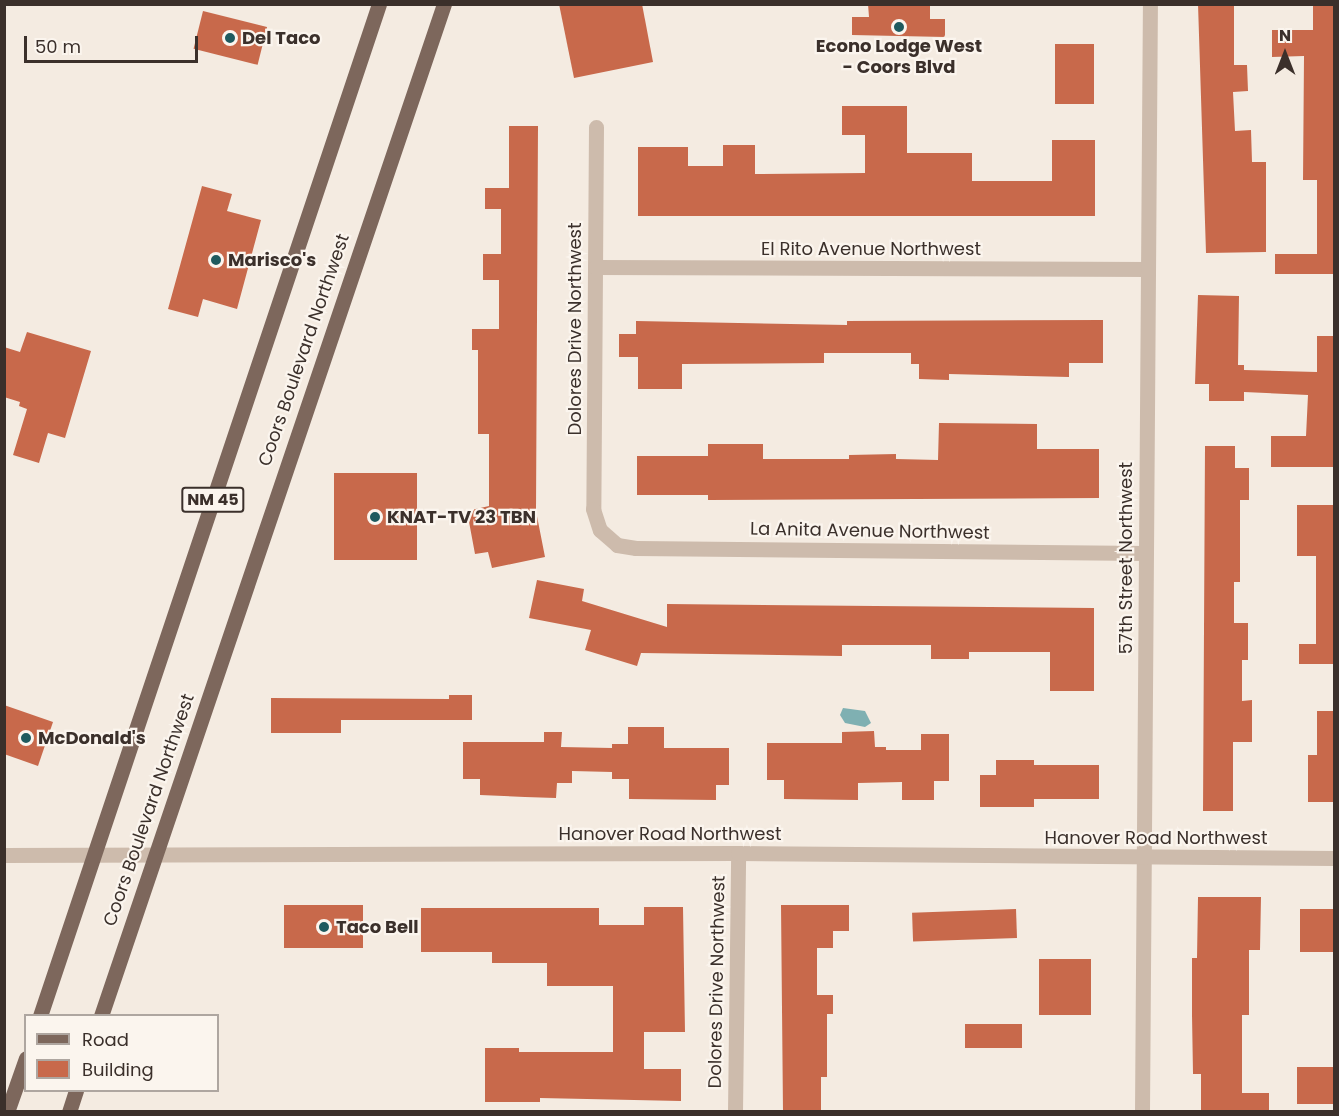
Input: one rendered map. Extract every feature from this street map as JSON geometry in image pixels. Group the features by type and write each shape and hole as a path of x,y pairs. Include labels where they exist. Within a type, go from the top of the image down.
{"main road":[{"name":"Coors Boulevard Northwest","path":"41,1014 379,4"},
{"name":"Coors Boulevard Northwest","path":"102,1014 444,4"},
{"path":"8,1112 24,1064"},
{"path":"69,1112 75,1092"}],"street":[{"name":"57th Street Northwest","path":"1142,1112 1150,4"},
{"name":"Dolores Drive Northwest","path":"596,127 593,509 600,530"},
{"name":"El Rito Avenue Northwest","path":"594,267 1148,269"},
{"name":"La Anita Avenue Northwest","path":"600,530 617,545 636,548 1145,553"},
{"name":"Hanover Road Northwest","path":"4,855 738,853 1335,858"},
{"name":"Dolores Drive Northwest","path":"735,1112 738,853"}],"water":[{"path":"843,708 865,711 871,723 865,727 845,723 840,715"}],"building":[{"path":"559,4 642,4 653,62 574,78"},
{"name":"Econo Lodge West - Coors Blvd","path":"868,4 930,4 930,19 945,19 945,37 852,35 852,17 869,17"},
{"path":"1198,4 1234,4 1234,65 1247,65 1248,91 1233,92 1235,131 1251,130 1252,162 1266,162 1266,252 1206,253"},
{"path":"1313,4 1335,4 1335,274 1275,274 1275,254 1317,254 1317,180 1303,180 1304,56 1272,57 1272,30 1313,30"},
{"name":"Del Taco","path":"203,11 267,27 258,65 194,49"},
{"path":"1055,44 1094,44 1094,104 1055,104"},
{"path":"842,106 907,106 907,153 972,153 972,181 1052,181 1052,140 1095,140 1095,216 638,216 638,147 688,147 688,166 723,166 723,145 755,145 755,174 865,173 865,135 842,135"},
{"path":"509,126 538,126 536,511 545,557 492,568 488,552 475,554 467,511 489,506 489,434 478,434 478,350 472,350 472,329 499,329 499,280 483,280 483,254 501,254 501,209 485,209 485,188 509,188"},
{"name":"Marisco's","path":"202,186 232,194 227,211 261,220 237,309 203,299 198,317 168,309"},
{"path":"1198,295 1239,296 1238,365 1244,365 1244,370 1317,372 1317,336 1335,336 1335,467 1271,467 1271,436 1306,436 1308,395 1244,392 1244,401 1209,401 1209,384 1195,384"},
{"path":"1103,320 1103,363 1069,363 1069,377 949,374 949,380 919,379 919,364 911,364 911,353 824,353 824,363 682,364 682,389 638,389 638,357 619,357 619,334 636,334 636,321 847,325 847,321"},
{"path":"27,332 91,351 65,438 48,433 39,463 13,455 27,409 19,406 20,402 4,397 4,347 20,352"},
{"path":"939,423 1037,424 1037,449 1099,449 1099,498 708,500 708,495 637,495 637,456 708,456 708,444 763,444 763,459 849,459 849,455 896,454 896,459 938,460"},
{"path":"1205,446 1235,446 1235,468 1249,468 1249,500 1240,500 1240,582 1234,582 1234,623 1248,623 1248,660 1242,660 1242,701 1252,700 1252,742 1233,742 1233,811 1203,811"},
{"name":"KNAT-TV 23 TBN","path":"334,473 417,473 417,560 334,560"},
{"path":"1297,505 1335,505 1335,664 1299,664 1299,644 1316,644 1316,556 1297,556"},
{"path":"537,580 584,589 582,601 667,627 667,604 1094,608 1094,691 1050,691 1050,652 969,652 969,659 931,659 931,645 842,645 842,656 641,653 637,666 585,650 591,630 529,618"},
{"path":"449,695 472,695 472,720 341,720 341,733 271,733 271,698 449,699"},
{"name":"McDonald's","path":"4,705 53,722 38,766 4,754"},
{"path":"1317,711 1335,711 1335,802 1308,802 1308,755 1317,755"},
{"path":"628,727 664,727 664,748 729,748 729,785 716,785 716,800 629,799 629,779 612,779 612,772 572,771 572,783 557,783 556,798 480,795 480,779 463,779 463,742 544,742 544,732 562,732 561,747 612,748 612,744 628,744"},
{"path":"874,731 875,747 886,747 886,750 921,750 921,734 949,734 949,781 934,781 934,800 902,800 902,782 858,783 858,800 784,799 784,780 767,780 767,743 842,743 842,732"},
{"path":"996,760 1034,760 1034,765 1099,765 1099,799 1034,799 1034,807 980,807 980,775 996,775"},
{"path":"1198,897 1261,897 1260,950 1249,950 1249,1015 1242,1015 1242,1093 1269,1093 1269,1112 1201,1112 1201,1074 1193,1074 1192,1015 1192,958 1197,958"},
{"name":"Taco Bell","path":"284,905 363,905 363,948 284,948"},
{"path":"781,905 849,905 849,931 833,931 833,948 817,948 817,995 833,995 833,1014 827,1014 827,1077 821,1077 821,1112 783,1112"},
{"path":"644,907 683,907 685,1032 644,1032 644,1069 681,1069 681,1101 540,1098 540,1102 485,1102 485,1048 519,1048 519,1052 613,1052 613,986 547,986 547,963 492,963 492,952 421,952 421,908 599,908 599,925 644,925"},
{"path":"1016,909 1017,938 913,942 912,913"},
{"path":"1300,909 1334,909 1334,952 1300,952"},
{"path":"1039,959 1091,959 1091,1015 1039,1015"},
{"path":"965,1024 1022,1024 1022,1048 965,1048"},
{"path":"1297,1067 1334,1067 1334,1104 1297,1104"}],"place":[{"name":"Econo Lodge West - Coors Blvd","path":"899,27"},
{"name":"Del Taco","path":"230,38"},
{"name":"Marisco's","path":"216,260"},
{"name":"KNAT-TV 23 TBN","path":"375,517"},
{"name":"McDonald's","path":"26,738"},
{"name":"Taco Bell","path":"324,927"}]}
